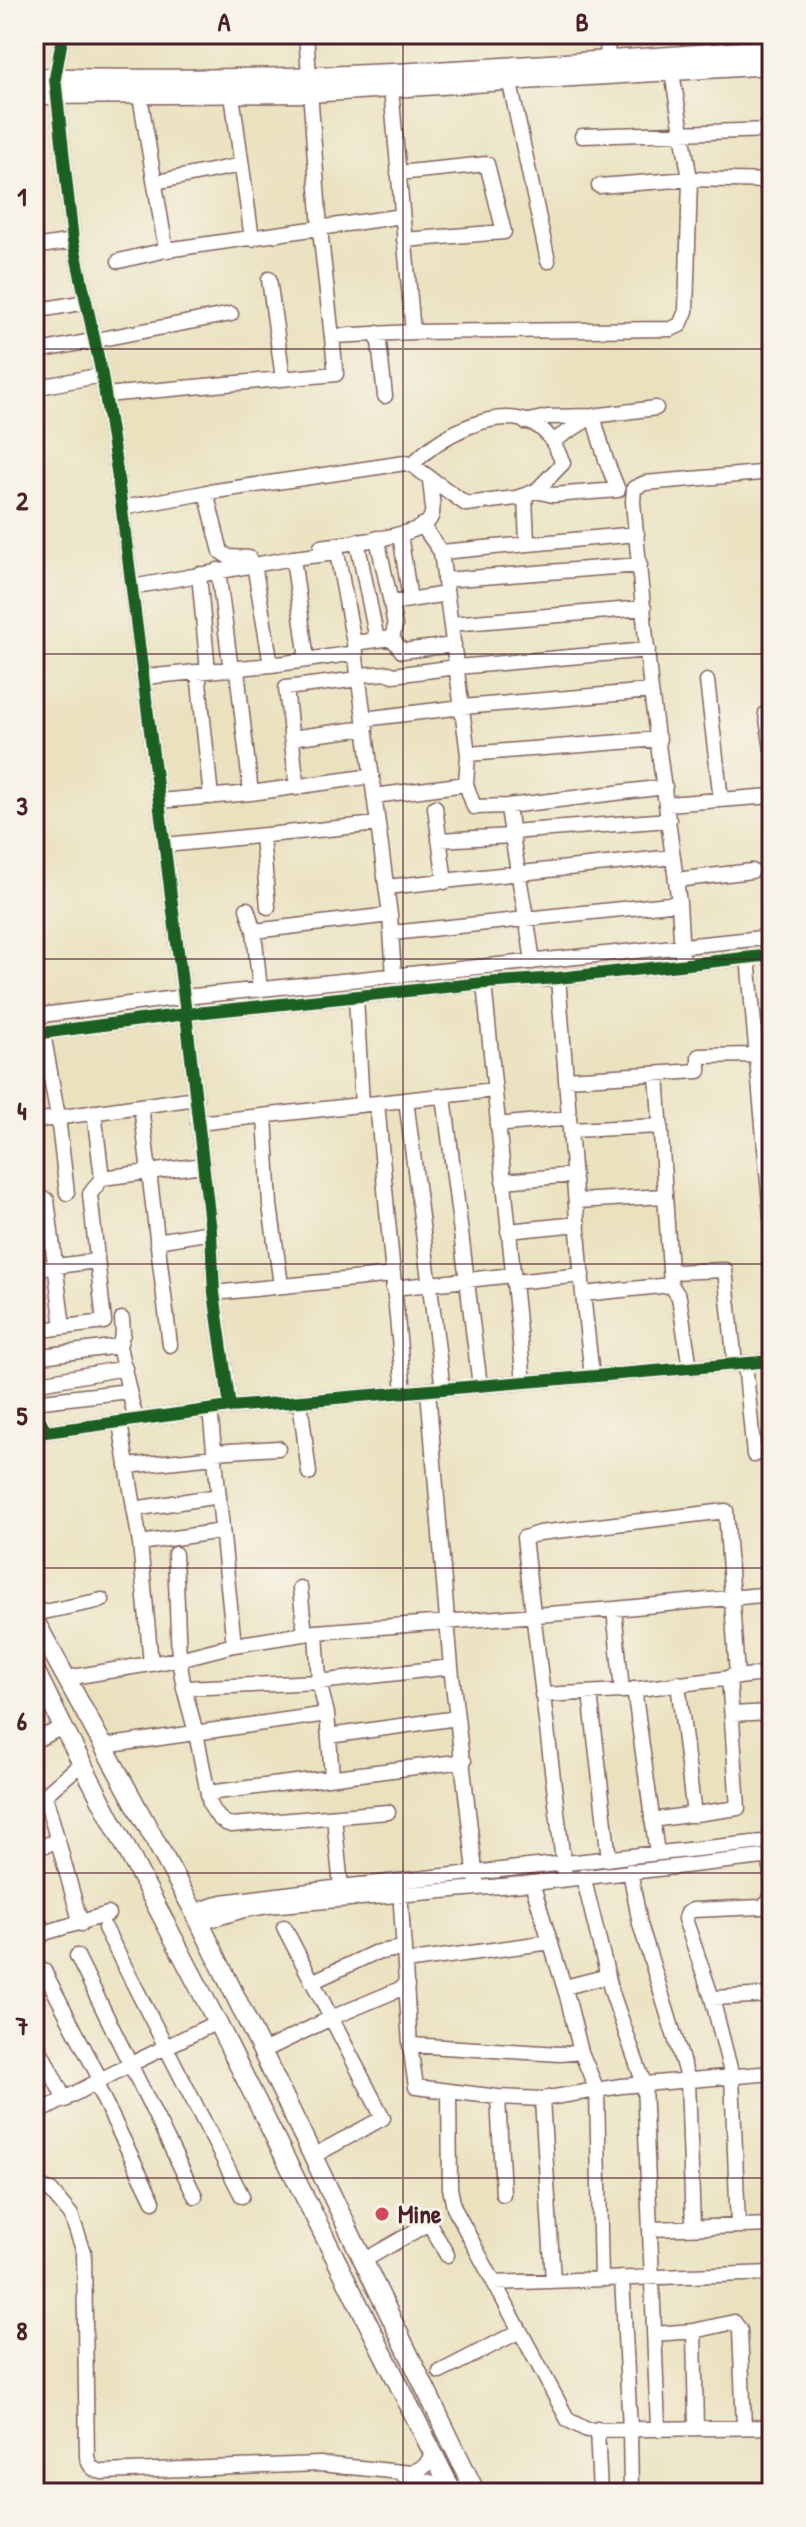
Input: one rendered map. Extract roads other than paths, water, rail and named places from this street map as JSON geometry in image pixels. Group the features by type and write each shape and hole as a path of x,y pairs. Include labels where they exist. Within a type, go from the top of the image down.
{"main road":[{"path":"670,64 772,49"},
{"path":"34,95 56,87 308,84 670,64 772,65"},
{"path":"34,77 56,87 140,96 232,95 308,84 391,89 510,73"},
{"path":"34,1616 197,1918 475,2491"},
{"path":"34,1668 217,2022 451,2490"}],"street":[{"path":"63,34 56,87 73,241 102,375 122,508 184,997 211,1232 214,1293 230,1407"},
{"path":"105,395 336,374 320,229 306,34"},
{"path":"607,34 608,67"},
{"path":"333,336 671,329 680,325 686,311 690,179 670,64"},
{"path":"510,73 548,261"},
{"path":"391,89 413,332"},
{"path":"232,95 252,239"},
{"path":"140,96 166,250"},
{"path":"582,136 772,130"},
{"path":"398,173 487,164 504,232 404,240"},
{"path":"156,182 241,165"},
{"path":"599,186 690,179 772,181"},
{"path":"119,261 166,250 402,216"},
{"path":"34,247 73,241"},
{"path":"269,279 283,378"},
{"path":"34,311 86,302"},
{"path":"34,352 231,314"},
{"path":"378,333 385,396"},
{"path":"34,388 102,375"},
{"path":"524,422 547,417 593,416 656,408"},
{"path":"553,441 593,416"},
{"path":"593,416 618,490 633,502"},
{"path":"412,465 420,456 471,425 495,418 535,424 553,441 563,463 530,493 527,544"},
{"path":"122,508 206,492 405,463 466,504 530,493 553,495 618,490"},
{"path":"683,964 679,903 651,691 634,488 645,483 772,472"},
{"path":"206,492 221,552 241,559 409,533 432,515 430,478"},
{"path":"422,525 441,552 468,754 466,784 474,807 508,806 665,787"},
{"path":"400,534 410,600"},
{"path":"441,552 637,534"},
{"path":"377,538 395,626 392,638"},
{"path":"357,541 377,640"},
{"path":"132,587 254,564 337,553 359,677 390,915 394,976"},
{"path":"293,558 307,660"},
{"path":"254,564 271,665"},
{"path":"391,603 410,600 445,587 640,565"},
{"path":"218,570 251,793"},
{"path":"199,574 211,797"},
{"path":"451,624 644,608"},
{"path":"144,677 307,660 392,638"},
{"path":"392,638 402,651 454,645"},
{"path":"297,788 286,688 389,673 648,650"},
{"path":"707,681 721,800"},
{"path":"291,738 462,707 651,691"},
{"path":"766,713 772,749"},
{"path":"468,754 659,739"},
{"path":"159,801 297,788 372,776"},
{"path":"374,796 466,784"},
{"path":"667,804 772,796"},
{"path":"508,806 533,962"},
{"path":"435,807 445,882"},
{"path":"439,840 669,820"},
{"path":"165,845 378,824"},
{"path":"262,836 268,907"},
{"path":"386,887 673,857"},
{"path":"676,880 752,871"},
{"path":"392,933 679,903"},
{"path":"247,909 254,931 260,990"},
{"path":"254,931 390,915"},
{"path":"34,1016 184,997 772,937"},
{"path":"67,1193 58,1117 39,1034 186,1014 772,955"},
{"path":"748,957 756,1055 766,1096 772,1227"},
{"path":"558,978 592,1376"},
{"path":"484,983 524,1382"},
{"path":"356,997 404,1392"},
{"path":"566,1079 699,1071 699,1056 772,1052"},
{"path":"657,1074 671,1278 679,1297 690,1368"},
{"path":"198,1123 494,1090"},
{"path":"444,1096 480,1386"},
{"path":"34,1121 196,1098"},
{"path":"406,1100 430,1284 451,1667 476,1889"},
{"path":"141,1106 170,1345"},
{"path":"34,1331 104,1322 90,1194 102,1178 94,1112"},
{"path":"265,1116 270,1205 281,1285"},
{"path":"497,1125 661,1126"},
{"path":"102,1178 203,1165"},
{"path":"503,1181 574,1175"},
{"path":"577,1201 665,1196"},
{"path":"47,1200 63,1327"},
{"path":"508,1231 578,1224"},
{"path":"157,1241 211,1232"},
{"path":"34,1269 96,1261"},
{"path":"583,1294 725,1270 754,1455"},
{"path":"214,1293 281,1285 430,1284 582,1275"},
{"path":"122,1319 123,1333 119,1346 136,1420"},
{"path":"34,1357 119,1346"},
{"path":"129,1391 34,1404 46,1432 230,1407 772,1361"},
{"path":"34,1384 125,1368"},
{"path":"300,1401 309,1473"},
{"path":"210,1410 234,1645"},
{"path":"120,1423 140,1543 151,1664"},
{"path":"127,1466 278,1448"},
{"path":"134,1509 219,1496"},
{"path":"564,1871 524,1538 539,1533 726,1511 738,1808 652,1820"},
{"path":"140,1543 222,1531"},
{"path":"767,1535 772,1586"},
{"path":"175,1554 179,1659 215,1813 224,1823 231,1825 388,1812"},
{"path":"300,1588 327,1714 332,1776"},
{"path":"67,1678 310,1633 772,1594"},
{"path":"34,1616 102,1600"},
{"path":"614,1609 657,1853"},
{"path":"184,1688 319,1682 451,1667"},
{"path":"542,1695 628,1690 772,1673"},
{"path":"678,1683 694,1815"},
{"path":"590,1693 609,1859"},
{"path":"732,1714 772,1712"},
{"path":"104,1746 327,1714"},
{"path":"329,1736 457,1718"},
{"path":"34,1741 63,1727"},
{"path":"208,1793 464,1761"},
{"path":"81,1924 45,1795 82,1763"},
{"path":"334,1817 341,1887"},
{"path":"34,1850 56,1841"},
{"path":"197,1918 222,1902 475,1871 564,1871 583,1876 771,1851"},
{"path":"197,1918 268,1906 532,1883 609,1859 657,1853 771,1851"},
{"path":"771,1851 772,1885"},
{"path":"630,1871 640,1924 688,2080 693,2228"},
{"path":"583,1876 608,1976 644,2084 658,2428"},
{"path":"532,1883 565,1987 581,2052 597,2090 601,2279"},
{"path":"738,2226 732,2076 712,1998 685,1919 687,1913 693,1910 761,1907 772,1897"},
{"path":"34,1905 39,1936 81,1924 107,1921 242,2196"},
{"path":"401,1905 410,2045 416,2087 542,2099 644,2084 772,2073"},
{"path":"284,1927 383,2118 313,2156"},
{"path":"312,1982 374,1953 404,1955 551,1942"},
{"path":"77,1956 195,2196"},
{"path":"44,1971 153,2201"},
{"path":"565,1987 608,1976"},
{"path":"261,2052 407,1986"},
{"path":"712,1998 772,1995"},
{"path":"34,2115 217,2022"},
{"path":"34,2038 65,2100"},
{"path":"410,2045 560,2054 581,2052"},
{"path":"449,2091 450,2188 454,2208 568,2420 587,2430 772,2427"},
{"path":"498,2097 503,2194"},
{"path":"542,2099 553,2281"},
{"path":"34,2185 51,2191 71,2215 84,2252 87,2457 92,2468 102,2472 320,2464 411,2473 425,2466 433,2453"},
{"path":"363,2261 429,2223 447,2255"},
{"path":"650,2229 772,2225"},
{"path":"494,2283 772,2273"},
{"path":"622,2278 631,2493"},
{"path":"654,2334 737,2324 740,2330 744,2427"},
{"path":"440,2372 520,2331"},
{"path":"694,2331 696,2428"},
{"path":"597,2429 600,2493"},
{"path":"395,2473 451,2490 475,2491"}],"place":[{"name":"Mine","path":"382,2214"}]}
